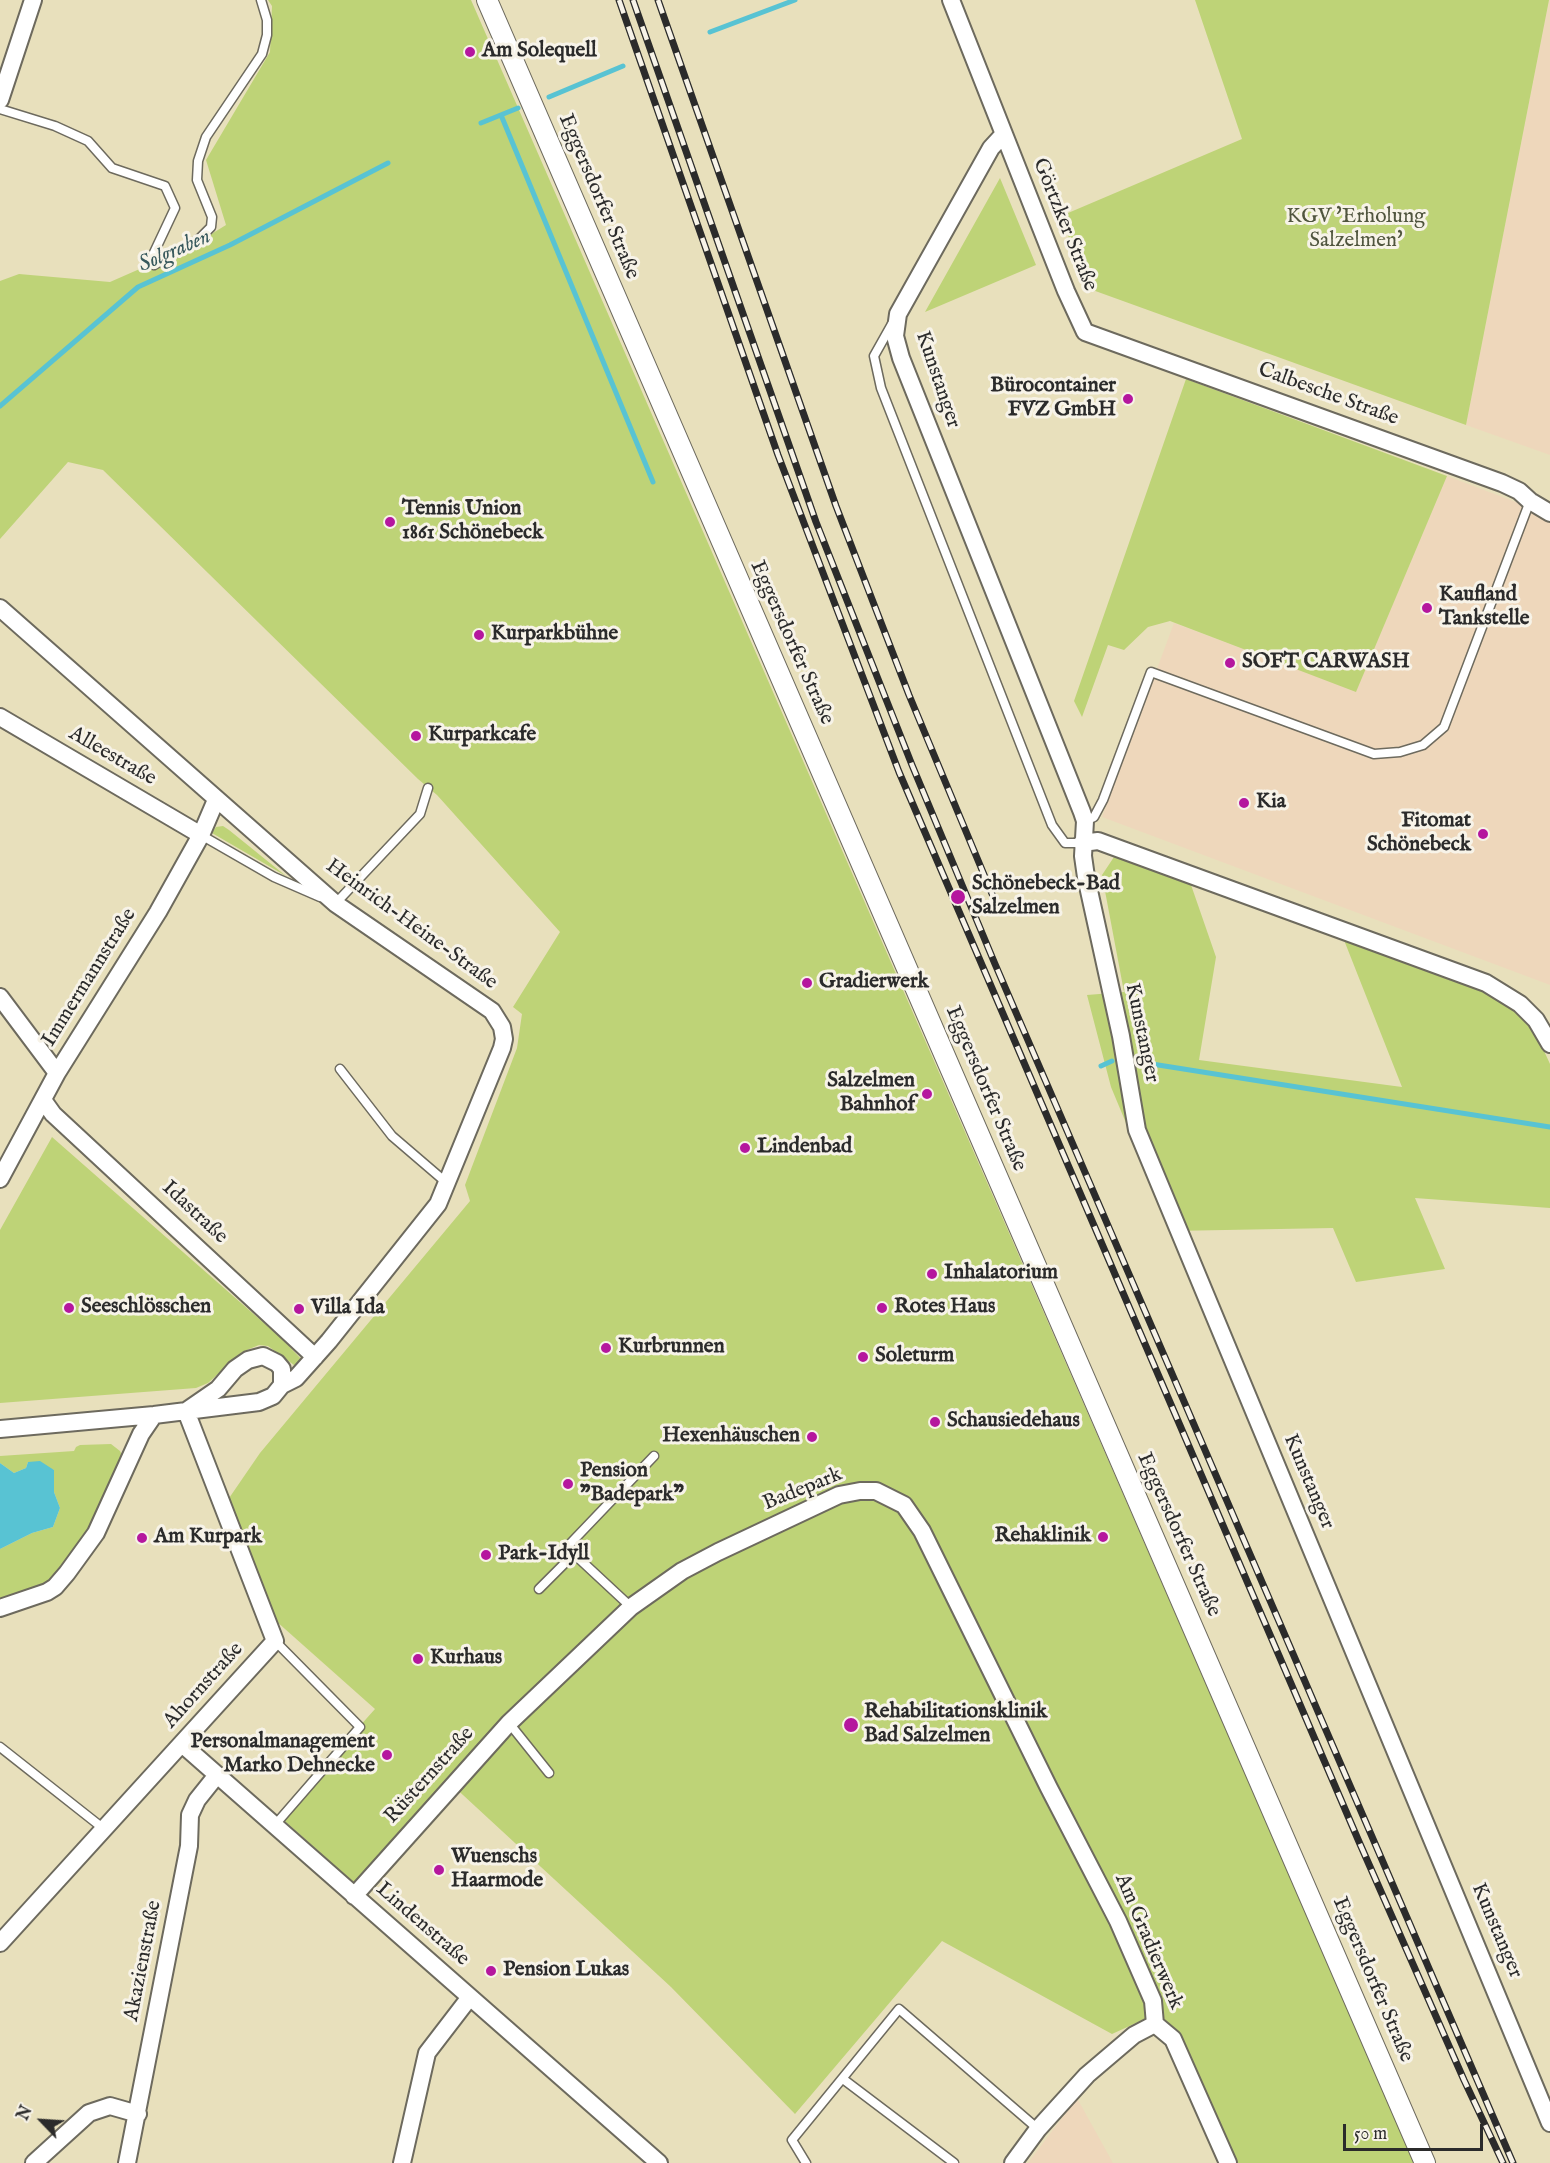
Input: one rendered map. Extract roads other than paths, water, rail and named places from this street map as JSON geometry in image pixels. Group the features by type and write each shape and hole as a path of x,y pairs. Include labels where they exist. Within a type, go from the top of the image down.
{"street":[{"path":"0,100 33,0"},
{"name":"Eggersdorfer Straße","path":"487,0 1425,2163"},
{"name":"Görtzker Straße","path":"951,0 1071,304 1085,332"},
{"path":"898,314 991,148 1003,135"},
{"name":"Kunstanger","path":"898,314 895,336 900,358 1060,753 1085,821 1082,843 1086,877 1102,961 1121,1036 1137,1130 1550,2123"},
{"name":"Calbesche Straße","path":"1085,332 1502,483 1519,490 1530,501 1550,513"},
{"name":"Heinrich-Heine-Straße","path":"0,608 336,904 492,1011 502,1027 504,1039 448,1184 438,1203 315,1357 296,1378 282,1385 273,1396 259,1402 154,1415 0,1429"},
{"name":"Alleestraße","path":"0,717 201,834"},
{"name":"Immermannstraße","path":"0,1179 57,1073 158,912 201,834 216,800"},
{"name":"Kunstanger","path":"1082,843 1098,841 1486,983 1520,1004 1536,1020 1550,1044"},
{"path":"0,997 57,1073"},
{"name":"Idastraße","path":"43,1100 53,1114 315,1357"},
{"path":"186,1411 218,1389 235,1369 263,1356 277,1363 284,1378 282,1385"},
{"name":"Ahornstraße","path":"0,1943 275,1641 186,1411"},
{"path":"0,1608 56,1587 96,1533 141,1434 154,1415"},
{"name":"Badepark","path":"543,1690 631,1607 707,1558 839,1496 860,1491 876,1491 904,1505 922,1531 1040,1771"},
{"name":"Rüsternstraße","path":"354,1896 509,1723 543,1690"},
{"name":"Lindenstraße","path":"182,1744 622,2134 659,2163"},
{"name":"Am Gradierwerk","path":"1040,1771 1118,1921 1153,2001 1155,2024 1173,2039 1228,2163"},
{"name":"Akazienstraße","path":"127,2163 189,1846 190,1815 197,1800 217,1775"},
{"path":"402,2163 427,2054 470,1997"},
{"path":"1012,2163 1038,2129 1108,2055 1134,2035 1155,2024"},
{"path":"33,2163 89,2113 110,2106 138,2114"}],"lane":[{"path":"0,109 55,126 88,141 112,168 165,186 175,208 151,259 154,265 198,240 211,227 212,217 197,180 198,161 206,137 262,54 267,35 267,20 261,0"},
{"name":"Kunstanger","path":"898,314 874,356 881,388 1052,825 1065,843 1082,843"},
{"path":"1085,821 1094,818 1103,800 1151,672 1374,754 1400,752 1423,745 1444,727 1530,501"},
{"path":"201,834 274,877 336,904 420,814 428,788"},
{"path":"340,1069 392,1136 448,1184"},
{"path":"631,1607 567,1547 654,1456"},
{"path":"539,1589 574,1554"},
{"path":"274,1826 360,1727 275,1641"},
{"path":"509,1723 549,1773"},
{"path":"0,1747 104,1829"},
{"path":"806,2163 792,2140 899,2009 1038,2129"},
{"path":"843,2079 954,2163"}],"water":[{"path":"40,1461 54,1470 54,1492 60,1508 53,1527 32,1533 0,1549 0,1463 14,1473 26,1468 28,1462"}],"waterway":[{"name":"Solgraben","path":"710,32 795,0"},
{"name":"Solgraben","path":"549,97 623,66"},
{"name":"Solgraben","path":"481,123 518,108"},
{"path":"501,115 653,482"},
{"name":"Solgraben","path":"0,406 138,287 230,245 388,163"},
{"path":"1101,1066 1112,1061"},
{"path":"1133,1061 1550,1127"}],"railway":[{"path":"619,0 778,455 899,772 1360,1844 1503,2163"},
{"path":"633,0 816,522 912,765 995,964 1513,2163"},
{"path":"658,0 836,506 909,695 995,901"}],"place":[{"name":"Am Solequell","path":"470,52"},
{"name":"Bürocontainer FVZ GmbH","path":"1128,399"},
{"name":"Tennis Union 1861 Schönebeck","path":"390,522"},
{"name":"Kaufland Tankstelle","path":"1427,608"},
{"name":"Kurparkbühne","path":"479,635"},
{"name":"SOFT CARWASH","path":"1230,663"},
{"name":"Kurparkcafe","path":"416,736"},
{"name":"Kia","path":"1244,803"},
{"name":"Fitomat Schönebeck","path":"1483,834"},
{"name":"Schönebeck-Bad Salzelmen","path":"958,897"},
{"name":"Gradierwerk","path":"807,983"},
{"name":"Salzelmen Bahnhof","path":"927,1094"},
{"name":"Lindenbad","path":"745,1148"},
{"name":"Inhalatorium","path":"932,1274"},
{"name":"Seeschlösschen","path":"69,1308"},
{"name":"Rotes Haus","path":"882,1308"},
{"name":"Villa Ida","path":"299,1309"},
{"name":"Kurbrunnen","path":"606,1348"},
{"name":"Soleturm","path":"863,1357"},
{"name":"Schausiedehaus","path":"935,1422"},
{"name":"Hexenhäuschen","path":"812,1437"},
{"name":"Pension \"Badepark\"","path":"568,1484"},
{"name":"Rehaklinik","path":"1103,1537"},
{"name":"Am Kurpark","path":"142,1538"},
{"name":"Park-Idyll","path":"486,1555"},
{"name":"Kurhaus","path":"418,1659"},
{"name":"Rehabilitationsklinik Bad Salzelmen","path":"851,1725"},
{"name":"Personalmanagement Marko Dehnecke","path":"387,1755"},
{"name":"Wuenschs Haarmode","path":"439,1870"},
{"name":"Pension Lukas","path":"491,1971"}],"park label":[{"name":"KGV 'Erholung Salzelmen'","path":"1356,230"}]}
